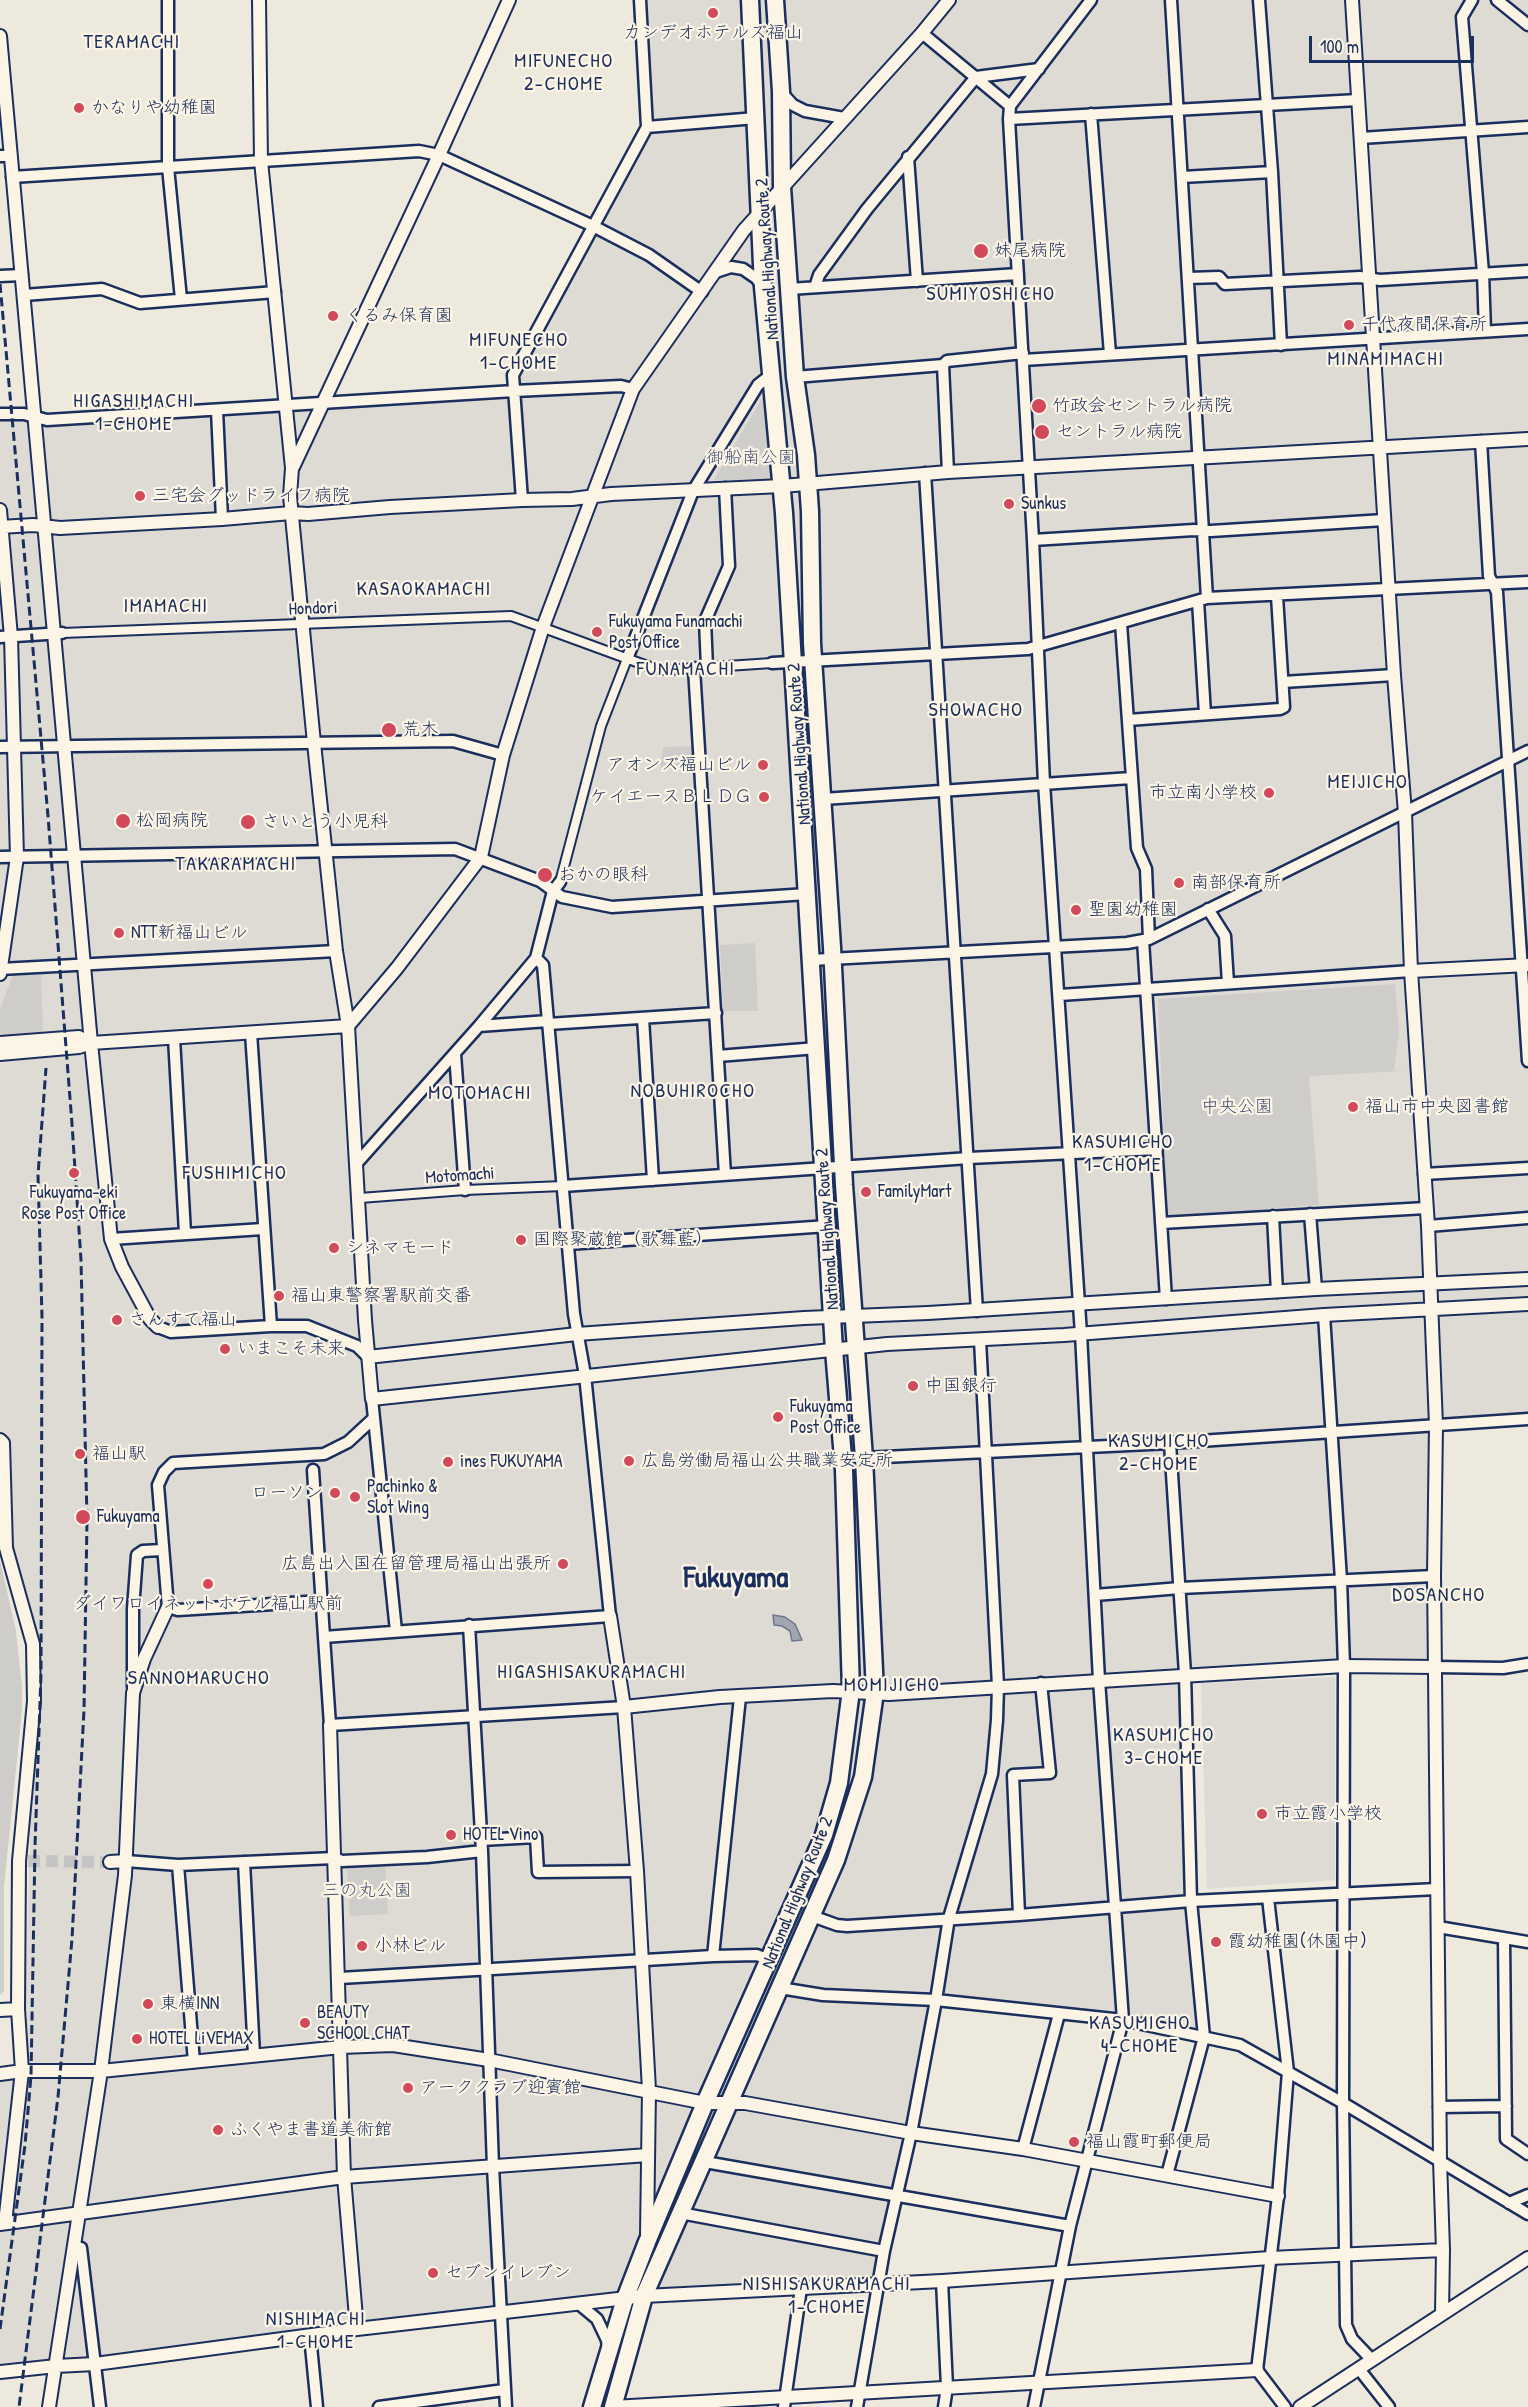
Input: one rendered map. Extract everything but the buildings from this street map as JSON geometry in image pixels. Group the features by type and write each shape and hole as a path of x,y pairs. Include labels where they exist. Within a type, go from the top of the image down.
{"highway":[{"name":"National Highway Route 2","path":"592,2407 625,2299 647,2242 826,1826 838,1783 851,1690 844,1470 834,1350 782,486 763,287 750,0"},
{"name":"National Highway Route 2","path":"613,2407 644,2296 680,2212 705,2162 836,1860 862,1777 875,1692 864,1458 843,1167 814,662 810,511 806,455 795,377 789,290 782,187 781,92 775,0"}],"street":[{"path":"168,0 168,167 181,299"},
{"path":"260,0 261,161 292,468 291,513 314,743 336,951 348,1026 368,1357 396,1631"},
{"path":"292,468 509,0"},
{"path":"522,500 513,375 647,127 640,0"},
{"path":"1034,2407 1085,2160 1123,2020 1121,1971 1113,1907 1081,1334 1044,783 1033,540 1009,119 1010,106 1091,0"},
{"path":"1172,0 1203,531 1205,714"},
{"path":"1259,0 1265,105 1272,172 1281,345"},
{"path":"1352,0 1394,675 1405,813 1411,971 1432,1310 1436,1425 1434,1666 1442,2314"},
{"path":"1472,0 1462,17 1483,273 1485,331"},
{"path":"1497,0 1528,25"},
{"path":"0,1054 79,1047 91,1042 348,1026 397,968 481,857 503,755 543,627 633,389 744,230 922,33 944,1"},
{"path":"922,33 1010,106"},
{"path":"0,36 5,156 12,177 44,527 58,633 64,746 111,1239 122,1267 150,1319 158,1328 171,1332 307,1326 357,1346 368,1357"},
{"path":"814,287 819,275 908,157 976,77 1039,69"},
{"path":"781,92 793,105 805,111 844,118"},
{"path":"1009,119 1358,100"},
{"path":"1091,114 1110,354"},
{"path":"647,127 756,118"},
{"path":"1360,138 1528,127"},
{"path":"12,177 419,151 439,155 593,226 649,255 702,292"},
{"path":"908,157 917,281"},
{"path":"1182,177 1272,172"},
{"path":"716,272 731,267 743,269 756,278 763,287"},
{"path":"1189,279 1220,277 1225,284 1380,280 1528,271"},
{"path":"789,290 1018,274"},
{"path":"0,276 21,275"},
{"path":"24,295 102,289 140,303 275,292"},
{"path":"795,377 943,365 947,361 1192,350 1528,329"},
{"path":"943,365 948,472"},
{"path":"357,1163 455,1054 536,958 601,726 693,491 758,385 772,374"},
{"path":"0,414 24,414 47,420 514,391 621,386 633,389"},
{"path":"217,410 222,519"},
{"path":"1,527 33,525 60,528 390,507 572,499 591,496 782,486 925,473 1528,439"},
{"path":"1481,441 1489,576 1497,592 1525,966 1528,1061"},
{"path":"925,473 977,1311"},
{"path":"707,667 705,621 729,566 725,488"},
{"path":"0,510 6,637 16,747 17,857 1,971 336,951"},
{"path":"1033,540 1384,520"},
{"path":"772,663 814,662 936,652 1028,649 1203,600 1528,582"},
{"path":"1128,720 1280,709 1284,706 1277,596"},
{"name":"Hondori","path":"58,633 511,616 653,668 772,663"},
{"path":"1121,622 1137,848 1146,869 1146,989 1166,1299"},
{"path":"6,637 58,633"},
{"path":"694,668 725,1174"},
{"path":"1282,682 1394,675"},
{"path":"0,747 453,741 503,755"},
{"path":"811,960 1126,943 1146,939 1528,752"},
{"path":"823,799 1131,778"},
{"path":"0,857 455,849 556,887 562,897 612,907 807,894"},
{"path":"1208,909 1225,936 1228,983"},
{"path":"536,958 543,965 577,1334 585,1375 610,1616 624,1707 637,1871 649,2090 647,2242"},
{"path":"1060,995 1411,971 1525,966"},
{"path":"479,1026 716,1014"},
{"path":"643,1018 653,1180"},
{"path":"251,1033 271,1326"},
{"path":"0,1043 79,1037 91,1042"},
{"path":"174,1038 185,1233"},
{"path":"718,1056 817,1048"},
{"path":"455,1054 465,1190"},
{"path":"563,1186 969,1158 1157,1149"},
{"path":"1424,1174 1528,1167"},
{"name":"Motomachi","path":"360,1198 563,1186"},
{"path":"1161,1223 1426,1208"},
{"path":"1310,1214 1316,1289"},
{"path":"1273,1216 1277,1292"},
{"path":"1428,1226 1528,1218"},
{"path":"568,1244 828,1226"},
{"path":"111,1239 263,1229"},
{"path":"368,1357 577,1334 1316,1289 1528,1279"},
{"path":"372,1399 855,1348 1081,1334 1324,1315 1528,1304"},
{"path":"1324,1315 1341,1580 1344,1666 1343,2103 1346,2325 1352,2338 1372,2360"},
{"path":"856,2407 884,2251 911,2133 949,1918 992,1774 998,1686 980,1340"},
{"path":"133,1693 144,1659 168,1607 158,1485 164,1472 173,1463 324,1454 348,1442 374,1418"},
{"path":"864,1458 1170,1443 1528,1419"},
{"path":"0,1440 3,1443 6,1548 33,1644 34,1701 23,1861 18,2009 21,2071 3,2223 344,2177 648,2155"},
{"path":"1167,2175 1204,2037 1191,1901 1185,1674 1170,1443"},
{"path":"313,1470 330,1725 340,1978 344,2177 357,2329"},
{"path":"49,2407 101,2071 126,1861 133,1693 133,1609 137,1555 143,1551 162,1550"},
{"path":"1095,1595 1180,1588 1434,1576"},
{"path":"168,1607 178,1610 322,1601"},
{"path":"324,1637 610,1616"},
{"path":"469,1625 482,1851 493,2167 506,2407"},
{"path":"330,1725 851,1690 889,1694 1344,1666 1503,1668 1528,1664"},
{"path":"1019,1915 1013,1775 1050,1773 1041,1683"},
{"path":"712,1956 740,1696"},
{"path":"481,1840 536,1837 538,1872 637,1871"},
{"path":"110,1862 178,1865 334,1858 353,1861 482,1851"},
{"path":"244,1862 254,2055"},
{"path":"178,1865 195,2062"},
{"path":"812,1916 847,1926 1191,1901 1437,1889"},
{"path":"1268,1898 1288,2072 1278,2196 1257,2370 1285,2407"},
{"path":"1438,1927 1528,1942"},
{"path":"1504,1938 1506,2139 1528,2154"},
{"path":"340,1978 712,1956 757,1955 769,1960"},
{"path":"780,1988 823,1995 936,2000 1123,2020 1240,2045 1343,2103 1528,2214"},
{"path":"0,2010 18,2009"},
{"path":"1023,2149 1059,2014"},
{"path":"0,2074 21,2071 101,2071 341,2047 393,2045 489,2060 649,2090 705,2103 745,2103 911,2133 1023,2149 1278,2196"},
{"path":"1439,2108 1506,2106"},
{"path":"705,2162 1070,2226"},
{"path":"1509,2203 1528,2195"},
{"path":"680,2212 884,2251"},
{"path":"74,2246 81,2248 100,2407"},
{"path":"0,2372 95,2364 357,2329 644,2296 942,2281 1270,2258 1443,2250"},
{"path":"1300,2407 1528,2258"},
{"path":"942,2281 947,2387 944,2407"},
{"path":"785,2402 801,2288"},
{"path":"579,2304 597,2319 607,2340 609,2352"},
{"path":"310,2336 317,2407"},
{"path":"1359,2369 1389,2407"},
{"path":"613,2407 785,2402 859,2393 947,2387 1257,2370"},
{"path":"380,2407 446,2402 504,2390"}],"shaded area":[{"path":"642,0 1528,0 1528,1421 1432,1427 1441,1672 1337,1671 1190,1680 1191,1908 1206,2041 1106,2017 933,2003 873,2284 579,2304 0,2376 0,2076 23,2072 35,1663 7,1555 0,1443 0,412 27,411 46,414 508,390 648,131"},
{"path":"773,1615 785,1617 795,1624 802,1640 792,1641 790,1631 782,1626 774,1625"},
{"path":"1335,1677 1335,1880 1207,1889 1201,1683"}],"green space":[{"name":"御船南公園","path":"767,390 773,479 714,480"},
{"path":"694,746 696,766 660,770 663,747"},
{"path":"755,943 758,1011 723,1011 720,945"},
{"path":"13,975 41,975 43,1033 2,1036 0,1009"},
{"name":"中央公園","path":"1395,984 1399,1033 1394,1070 1401,1071 1309,1076 1319,1205 1167,1216 1158,999"},
{"path":"0,1560 16,1631 22,1710 4,1887 4,1991 0,1995"},
{"name":"三の丸公園","path":"385,1865 388,1914 350,1916 347,1867"}],"tunnel":[{"path":"28,1861 110,1862"}],"railway":[{"path":"0,284 48,816 72,1124 81,1260 87,1519 84,1710 72,1939 58,2097 19,2407"},
{"path":"0,2329 25,2145 31,2076 41,1674 42,1317 38,1175 46,1068"}],"place":[{"name":"カンデオホテルズ福山","path":"713,13"},
{"name":"かなりや幼稚園","path":"79,108"},
{"name":"妹尾病院","path":"981,251"},
{"name":"くるみ保育園","path":"333,316"},
{"name":"千代夜間保育所","path":"1349,325"},
{"name":"竹政会セントラル病院","path":"1039,406"},
{"name":"セントラル病院","path":"1042,432"},
{"name":"三宅会グッドライフ病院","path":"140,496"},
{"name":"Sunkus","path":"1009,504"},
{"name":"Fukuyama Funamachi Post Office","path":"597,632"},
{"name":"荒木","path":"389,730"},
{"name":"アオンズ福山ビル","path":"763,765"},
{"name":"市立南小学校","path":"1269,793"},
{"name":"ケイエースＢＬＤＧ","path":"764,797"},
{"name":"松岡病院","path":"123,821"},
{"name":"さいとう小児科","path":"248,822"},
{"name":"おかの眼科","path":"545,875"},
{"name":"南部保育所","path":"1179,883"},
{"name":"聖園幼稚園","path":"1076,910"},
{"name":"NTT新福山ビル","path":"119,933"},
{"name":"福山市中央図書館","path":"1353,1107"},
{"name":"Fukuyama-eki Rose Post Office","path":"74,1173"},
{"name":"FamilyMart","path":"866,1192"},
{"name":"国際聚蔵館（歌舞藍）","path":"521,1240"},
{"name":"シネマモード","path":"334,1248"},
{"name":"福山東警察署駅前交番","path":"279,1296"},
{"name":"さんすて福山","path":"117,1320"},
{"name":"いまこそ未来","path":"225,1349"},
{"name":"中国銀行","path":"913,1386"},
{"name":"Fukuyama Post Office","path":"778,1417"},
{"name":"福山駅","path":"80,1454"},
{"name":"広島労働局福山公共職業安定所","path":"629,1461"},
{"name":"ines FUKUYAMA","path":"448,1462"},
{"name":"ローソン","path":"335,1493"},
{"name":"Pachinko & Slot Wing","path":"355,1497"},
{"name":"Fukuyama","path":"83,1517"},
{"name":"広島出入国在留管理局福山出張所","path":"563,1564"},
{"name":"ダイワロイネットホテル福山駅前","path":"208,1584"},
{"name":"市立霞小学校","path":"1262,1814"},
{"name":"HOTEL Vino","path":"451,1835"},
{"name":"霞幼稚園(休園中)","path":"1216,1942"},
{"name":"小林ビル","path":"362,1946"},
{"name":"東横INN","path":"148,2004"},
{"name":"BEAUTY SCHOOL CHAT","path":"305,2023"},
{"name":"HOTEL LiVEMAX","path":"137,2039"},
{"name":"アーククラブ迎賓館","path":"408,2088"},
{"name":"ふくやま書道美術館","path":"218,2130"},
{"name":"福山霞町郵便局","path":"1074,2142"},
{"name":"セブンイレブン","path":"433,2273"}],"district":[{"name":"TERAMACHI","path":"132,43"},
{"name":"MIFUNECHO 2-CHOME","path":"564,74"},
{"name":"SUMIYOSHICHO","path":"991,295"},
{"name":"MIFUNECHO 1-CHOME","path":"519,352"},
{"name":"MINAMIMACHI","path":"1386,360"},
{"name":"HIGASHIMACHI 1-CHOME","path":"134,414"},
{"name":"KASAOKAMACHI","path":"424,590"},
{"name":"IMAMACHI","path":"166,607"},
{"name":"FUNAMACHI","path":"686,670"},
{"name":"SHOWACHO","path":"976,711"},
{"name":"MEIJICHO","path":"1368,783"},
{"name":"TAKARAMACHI","path":"236,865"},
{"name":"NOBUHIROCHO","path":"693,1092"},
{"name":"MOTOMACHI","path":"480,1094"},
{"name":"KASUMICHO 1-CHOME","path":"1123,1154"},
{"name":"FUSHIMICHO","path":"235,1174"},
{"name":"KASUMICHO 2-CHOME","path":"1159,1454"},
{"name":"Fukuyama","path":"736,1579"},
{"name":"DOSANCHO","path":"1439,1596"},
{"name":"HIGASHISAKURAMACHI","path":"592,1673"},
{"name":"SANNOMARUCHO","path":"199,1679"},
{"name":"MOMIJICHO","path":"892,1686"},
{"name":"KASUMICHO 3-CHOME","path":"1164,1748"},
{"name":"KASUMICHO 4-CHOME","path":"1140,2036"},
{"name":"NISHISAKURAMACHI 1-CHOME","path":"827,2296"},
{"name":"NISHIMACHI 1-CHOME","path":"316,2332"}]}
